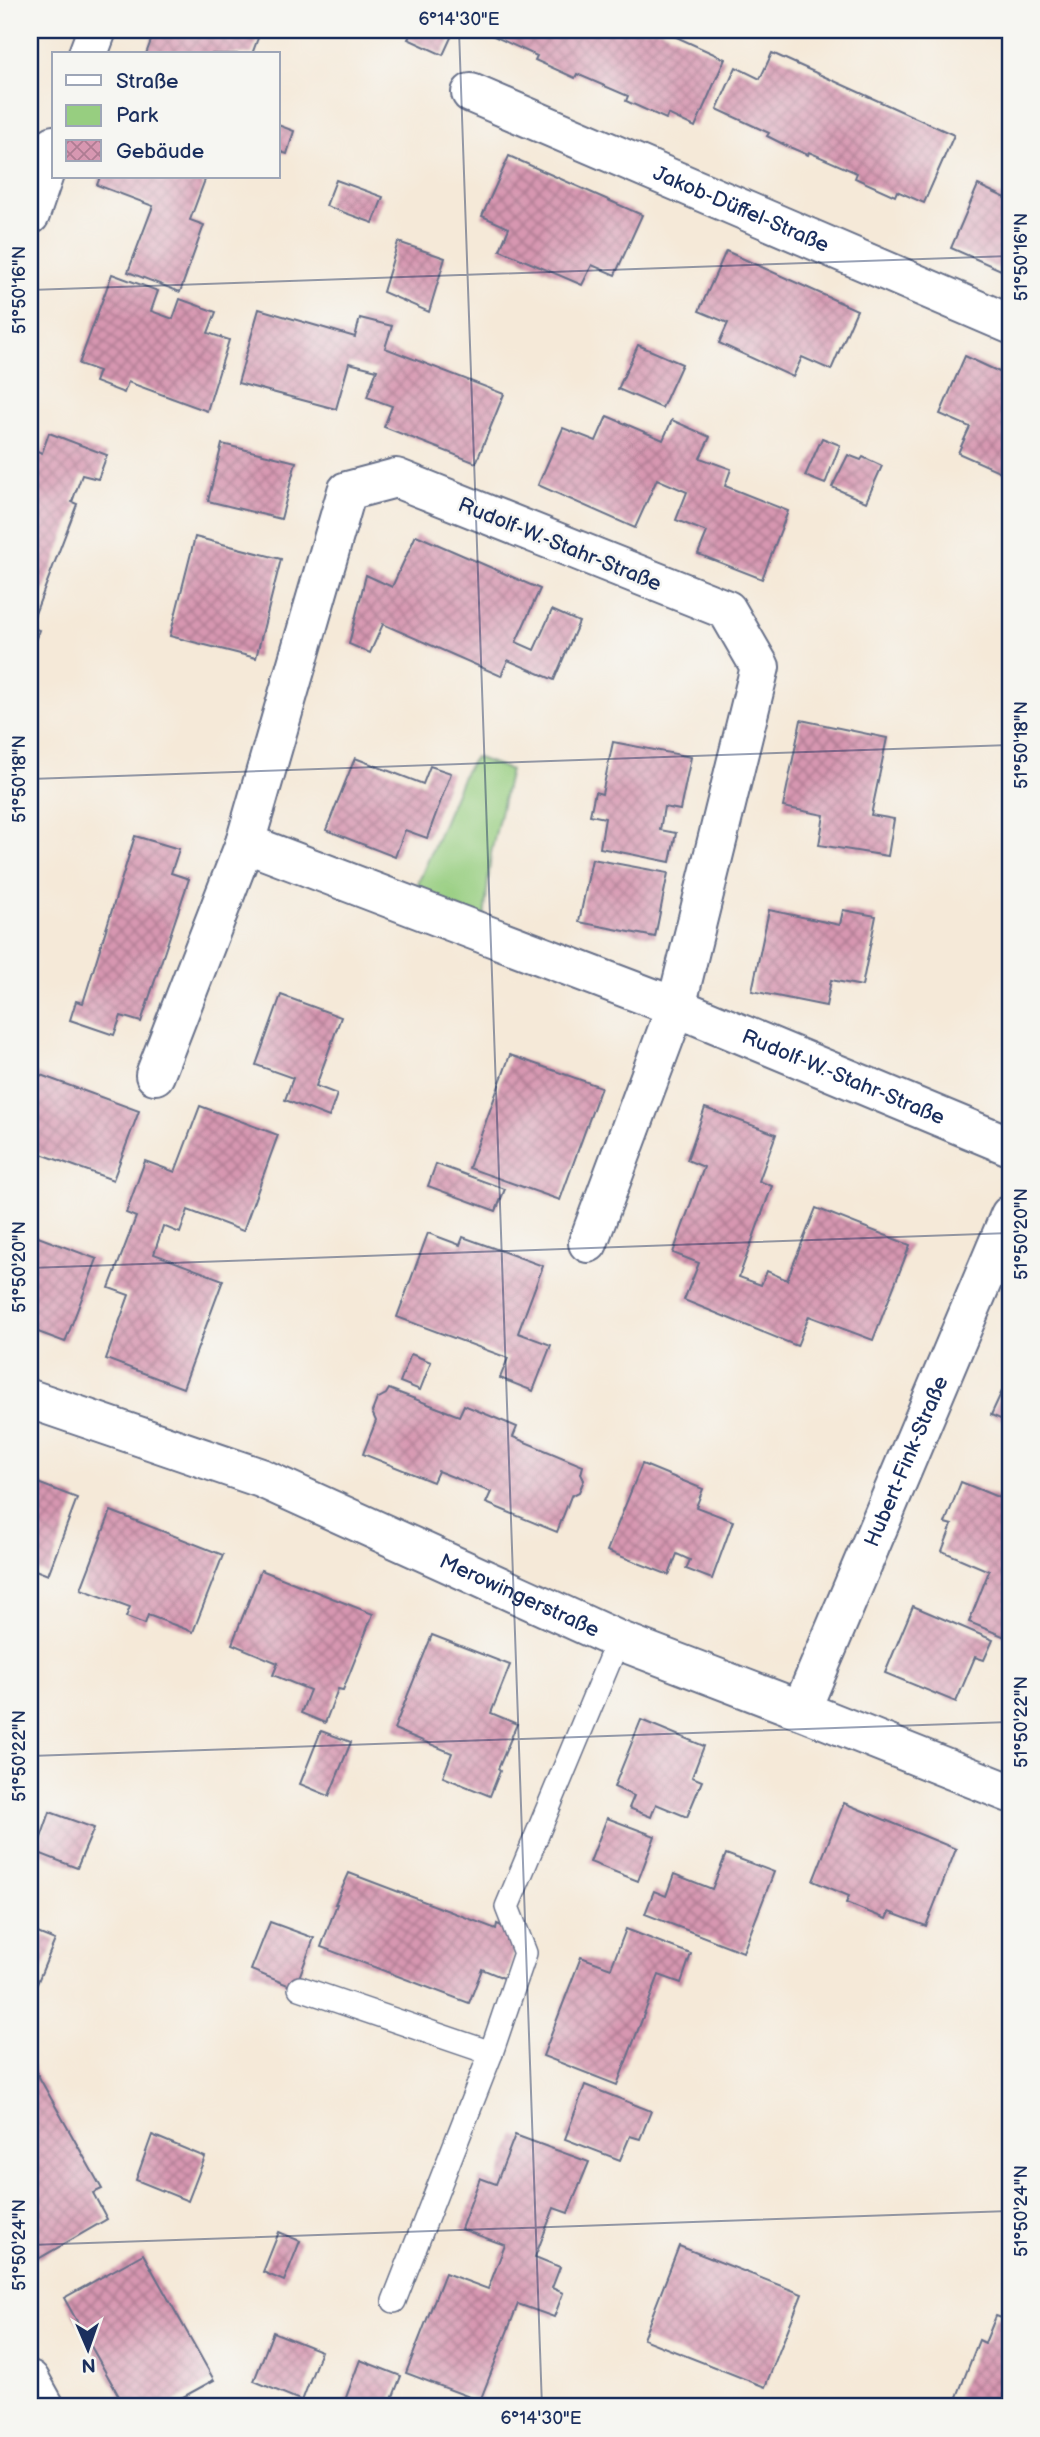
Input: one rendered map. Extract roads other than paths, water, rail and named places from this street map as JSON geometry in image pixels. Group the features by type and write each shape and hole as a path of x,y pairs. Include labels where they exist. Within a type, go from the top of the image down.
{"street":[{"path":"89,52 97,30"},
{"name":"Jakob-Düffel-Straße","path":"471,93 1010,324"},
{"path":"30,215 52,151"},
{"name":"Rudolf-W.-Stahr-Straße","path":"155,1075 244,843 347,491 396,478 727,610 760,667 676,1007 588,1243"},
{"name":"Rudolf-W.-Stahr-Straße","path":"244,843 676,1007 1010,1146"},
{"name":"Hubert-Fink-Straße","path":"801,1710 1010,1215"},
{"name":"Merowingerstraße","path":"30,1399 261,1478 618,1640 1010,1793"},
{"path":"30,2380 45,2407"}],"lane":[{"path":"394,2301 491,2053 525,1953 507,1907 618,1640"},
{"path":"300,1988 491,2053"}]}
